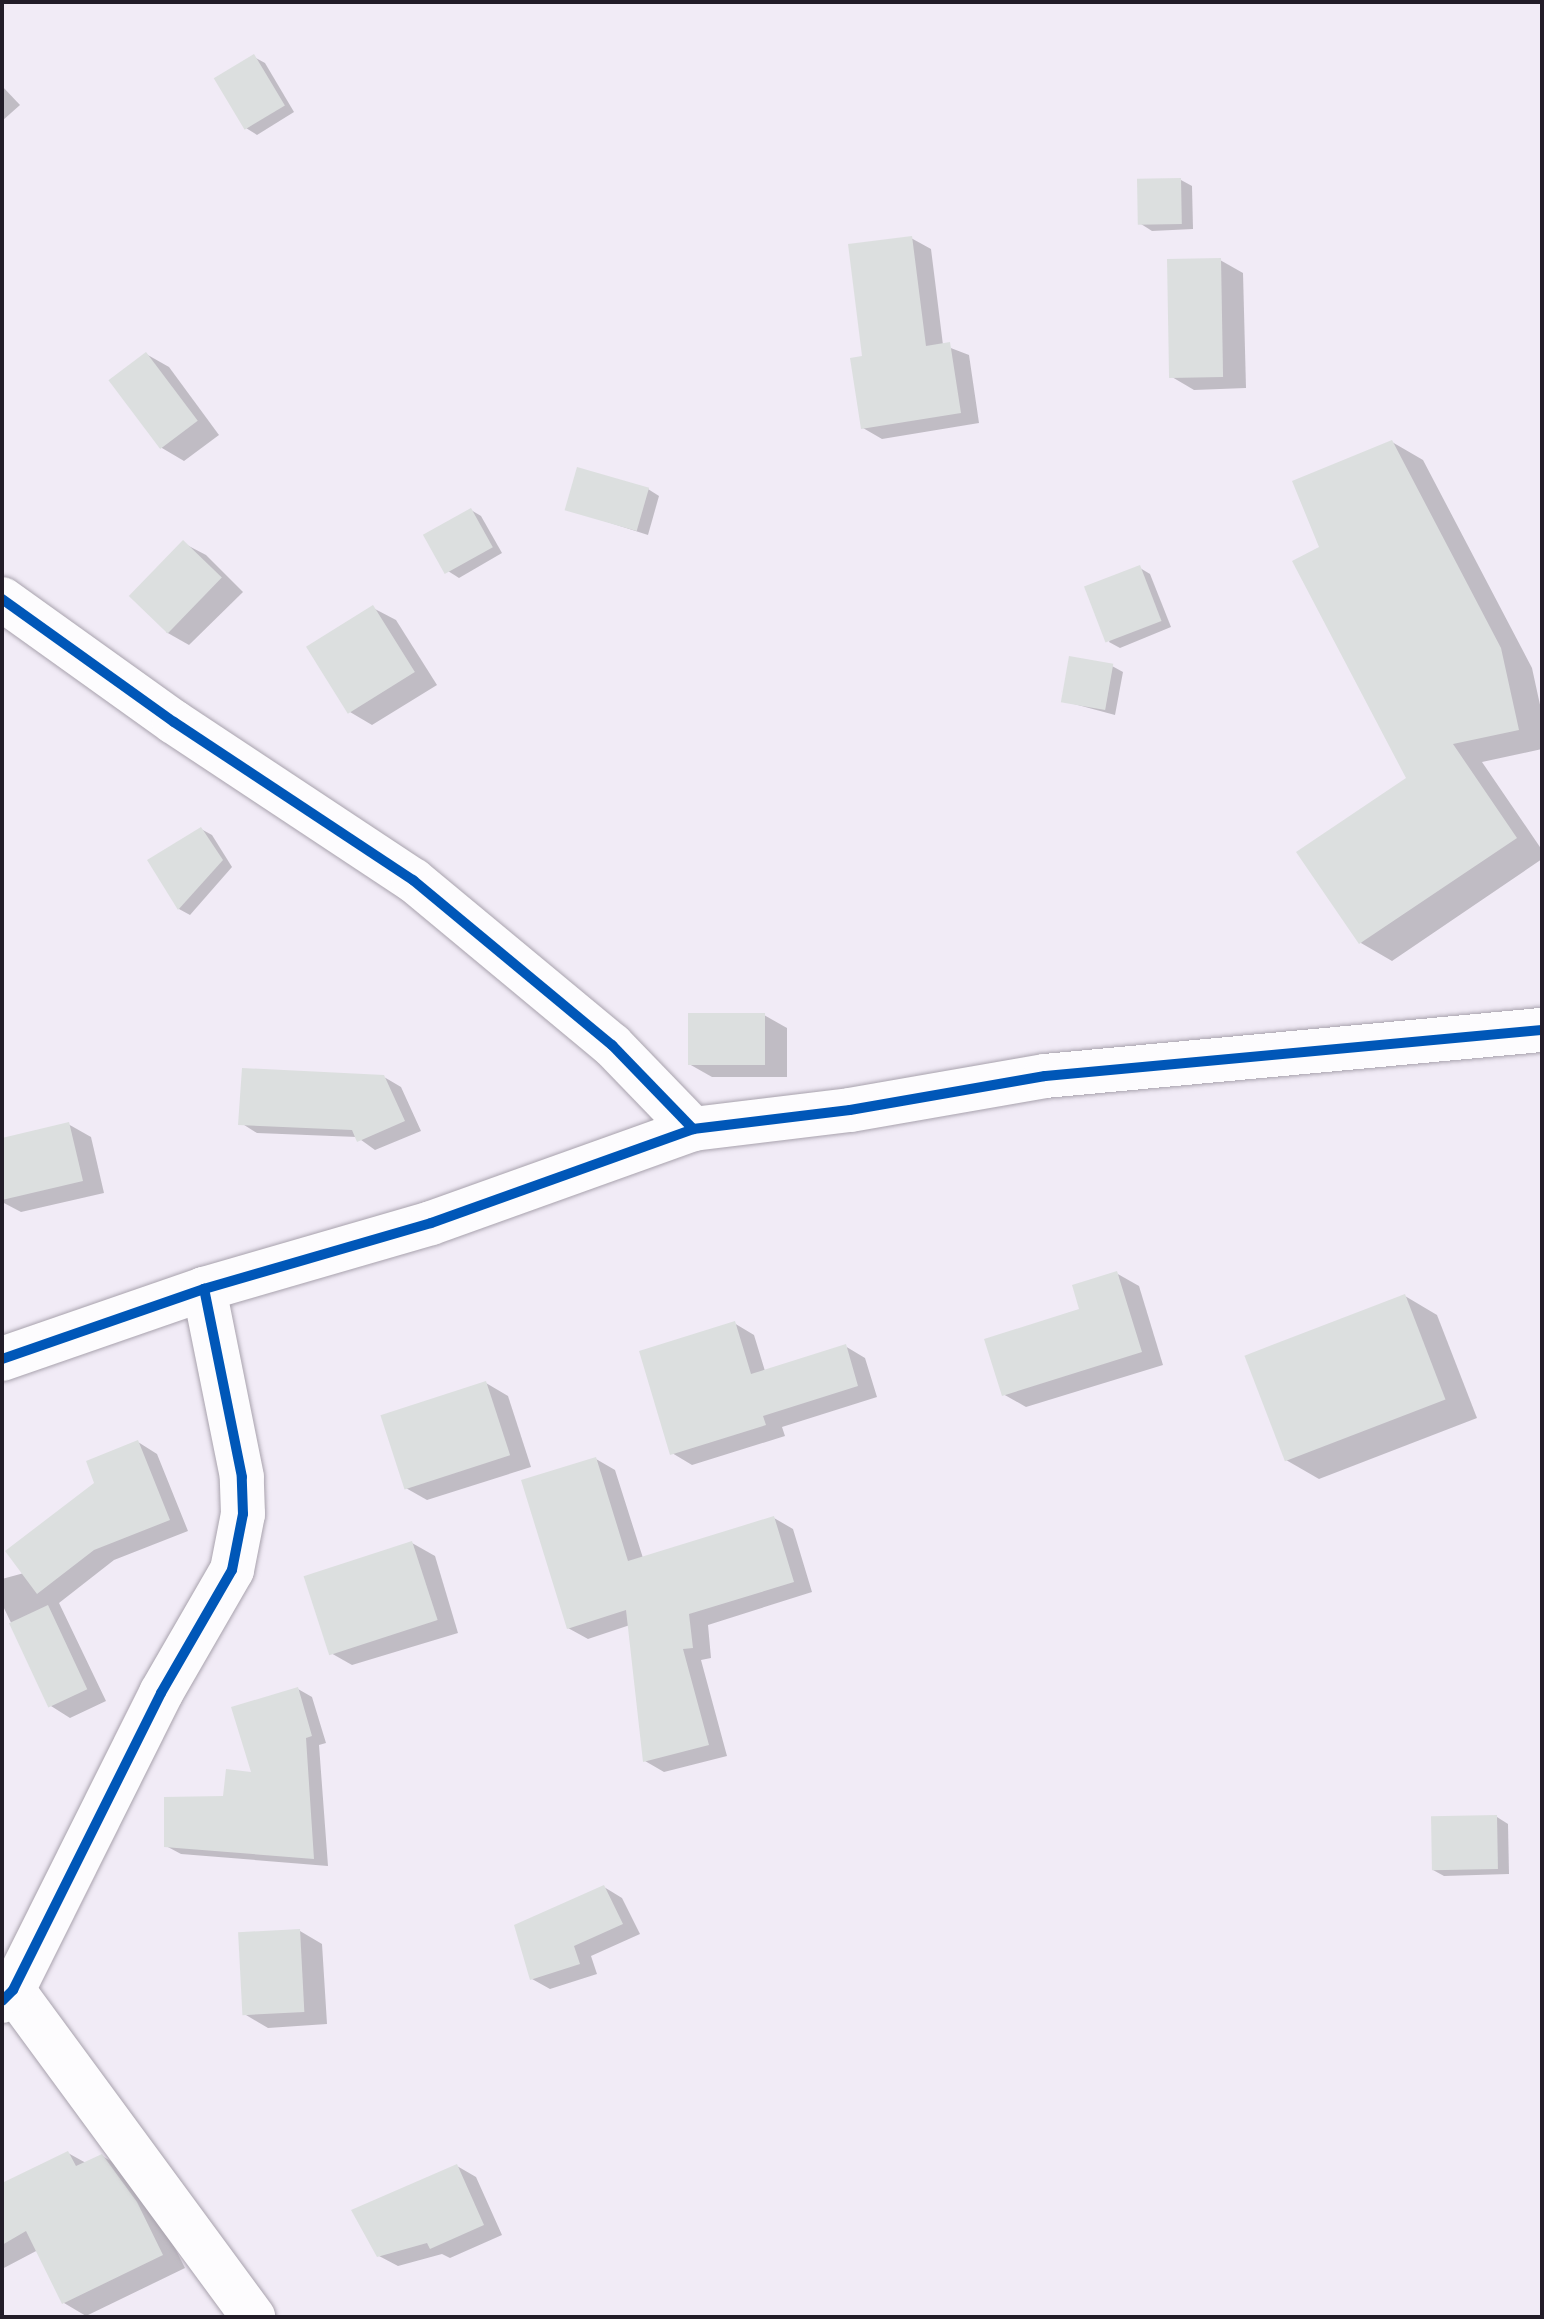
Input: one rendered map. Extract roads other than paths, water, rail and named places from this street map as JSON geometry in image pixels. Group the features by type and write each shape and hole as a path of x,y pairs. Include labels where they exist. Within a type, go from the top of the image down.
{"street":[{"path":"2,599 174,722 413,880 612,1045 693,1129"},
{"path":"2,1359 204,1289 431,1223 693,1129 850,1110 1045,1076 1542,1030"},
{"path":"204,1289 242,1477 243,1514 232,1570 161,1693 7,1995 253,2317"}]}
